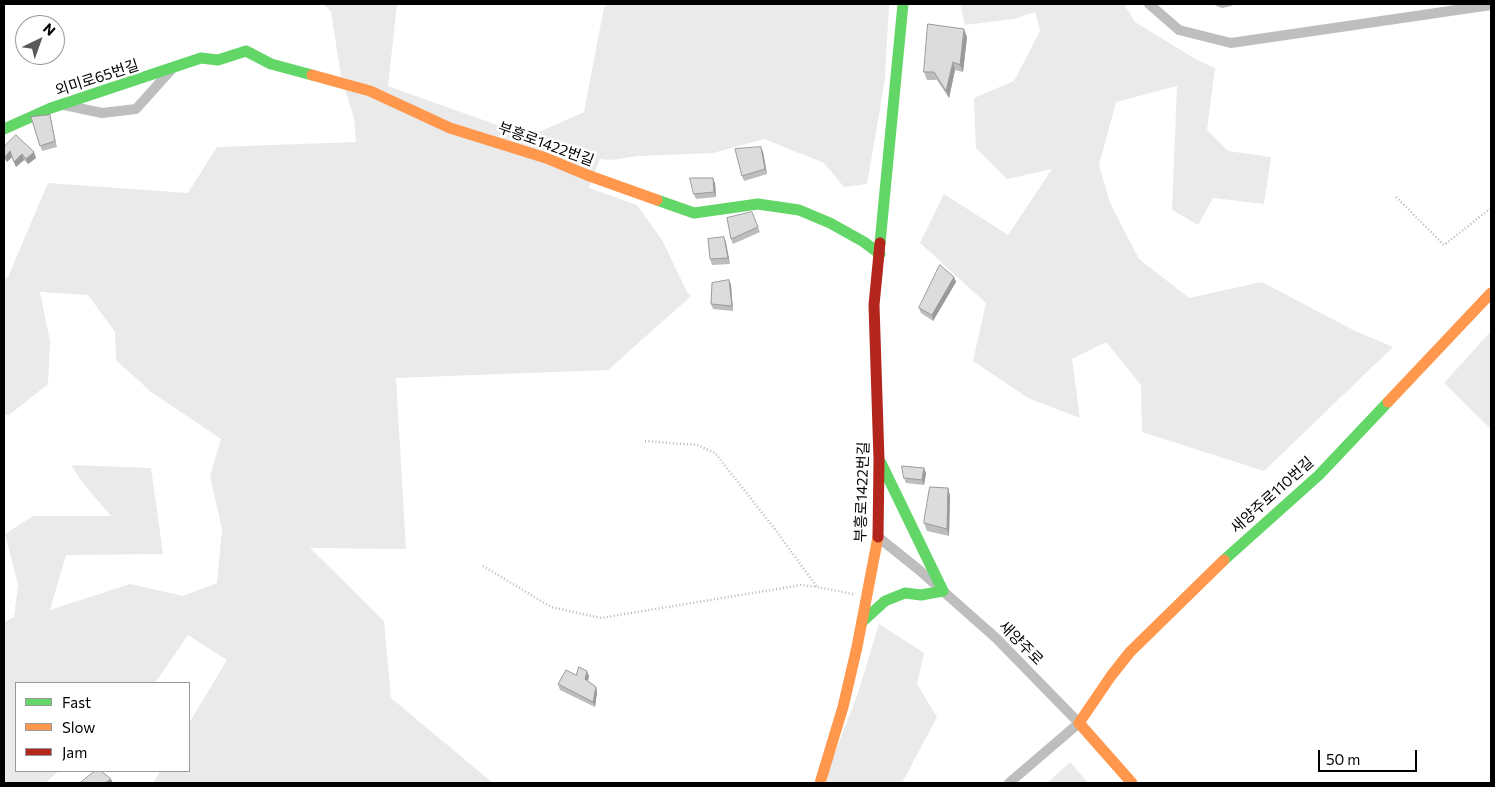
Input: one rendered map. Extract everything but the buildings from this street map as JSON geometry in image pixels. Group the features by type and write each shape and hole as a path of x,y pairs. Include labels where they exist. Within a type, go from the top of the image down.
{"street":[{"name":"부흥로1422번길","path":"820,783 843,707 878,537 879,460 874,305 903,4"},
{"path":"1149,4 1179,30 1230,43 1491,5"},
{"name":"부흥로1422번길","path":"201,58 218,60 246,51 271,64 370,91 450,128 546,158 587,175 694,213 758,204 799,210 830,223 864,242 880,254"},
{"name":"외미로65번길","path":"4,129 51,108 201,58"},
{"path":"63,105 102,113 136,110 171,69"},
{"name":"새양주로110번길","path":"1078,723 1130,652 1242,542 1319,475 1491,294"},
{"path":"862,622 886,601 905,593 921,595 943,591 918,544 879,460"},
{"name":"새양주로","path":"878,537 918,569 996,638 1078,723 1132,783"},
{"path":"1009,783 1078,723"}],"path":[{"path":"1396,197 1444,245 1491,208"},
{"path":"645,441 697,445 714,453 774,528 817,587"},
{"path":"484,566 551,607 602,618 801,585 866,597"}],"shaded area":[{"path":"323,4 397,4 388,86 508,129 541,131 584,112 604,7 610,4 889,4 885,79 867,184 844,187 824,163 764,139 713,153 638,156 611,160 600,159 589,188 637,205 662,240 687,292 691,296 608,370 396,378 406,549 310,548 384,621 391,698 493,783 153,783 159,772 190,772 190,721 227,660 188,635 156,682 15,682 15,772 58,772 45,783 4,783 4,622 14,617 18,585 5,534 33,516 111,516 82,482 71,465 151,468 163,554 66,555 50,610 130,584 183,596 217,583 222,529 210,476 221,439 151,392 116,360 115,332 88,295 40,292 50,341 48,384 9,415 4,415 4,280 8,277 48,183 188,193 217,147 356,142 354,118 341,77 331,11"},
{"path":"960,4 1124,4 1135,22 1197,60 1215,68 1207,130 1228,151 1271,157 1264,204 1213,198 1198,225 1172,210 1177,86 1116,102 1099,165 1110,203 1139,259 1189,298 1262,282 1355,331 1393,347 1264,471 1142,432 1141,385 1106,342 1072,359 1080,418 1028,398 973,361 986,303 920,243 944,194 1008,235 1052,169 1007,179 976,148 974,98 1014,81 1040,31 1035,12 1014,19 965,25"},
{"path":"1491,331 1491,429 1444,383"},
{"path":"879,624 924,653 917,684 937,717 902,783 823,783 857,696"},
{"path":"1070,762 1088,783 1047,783"}],"waterway":[{"path":"1217,4 1222,6 1231,4"}],"traffic: fast":[{"path":"880,243 903,4"},
{"path":"4,129 51,108 201,58 218,60 246,51 271,64 312,75"},
{"path":"657,200 694,213 758,204 799,210 830,223 864,242 880,254"},
{"path":"1224,560 1319,475 1388,402"},
{"path":"862,622 885,601 905,593 921,595 943,591 881,463"}],"traffic: slow":[{"path":"312,75 370,91 450,128 546,158 657,200"},
{"path":"1388,402 1491,293"},
{"path":"820,783 843,707 857,647 878,537"},
{"path":"1132,783 1079,723 1130,652 1224,560"}],"traffic: jam":[{"path":"878,537 879,460 874,305 880,243"}]}
